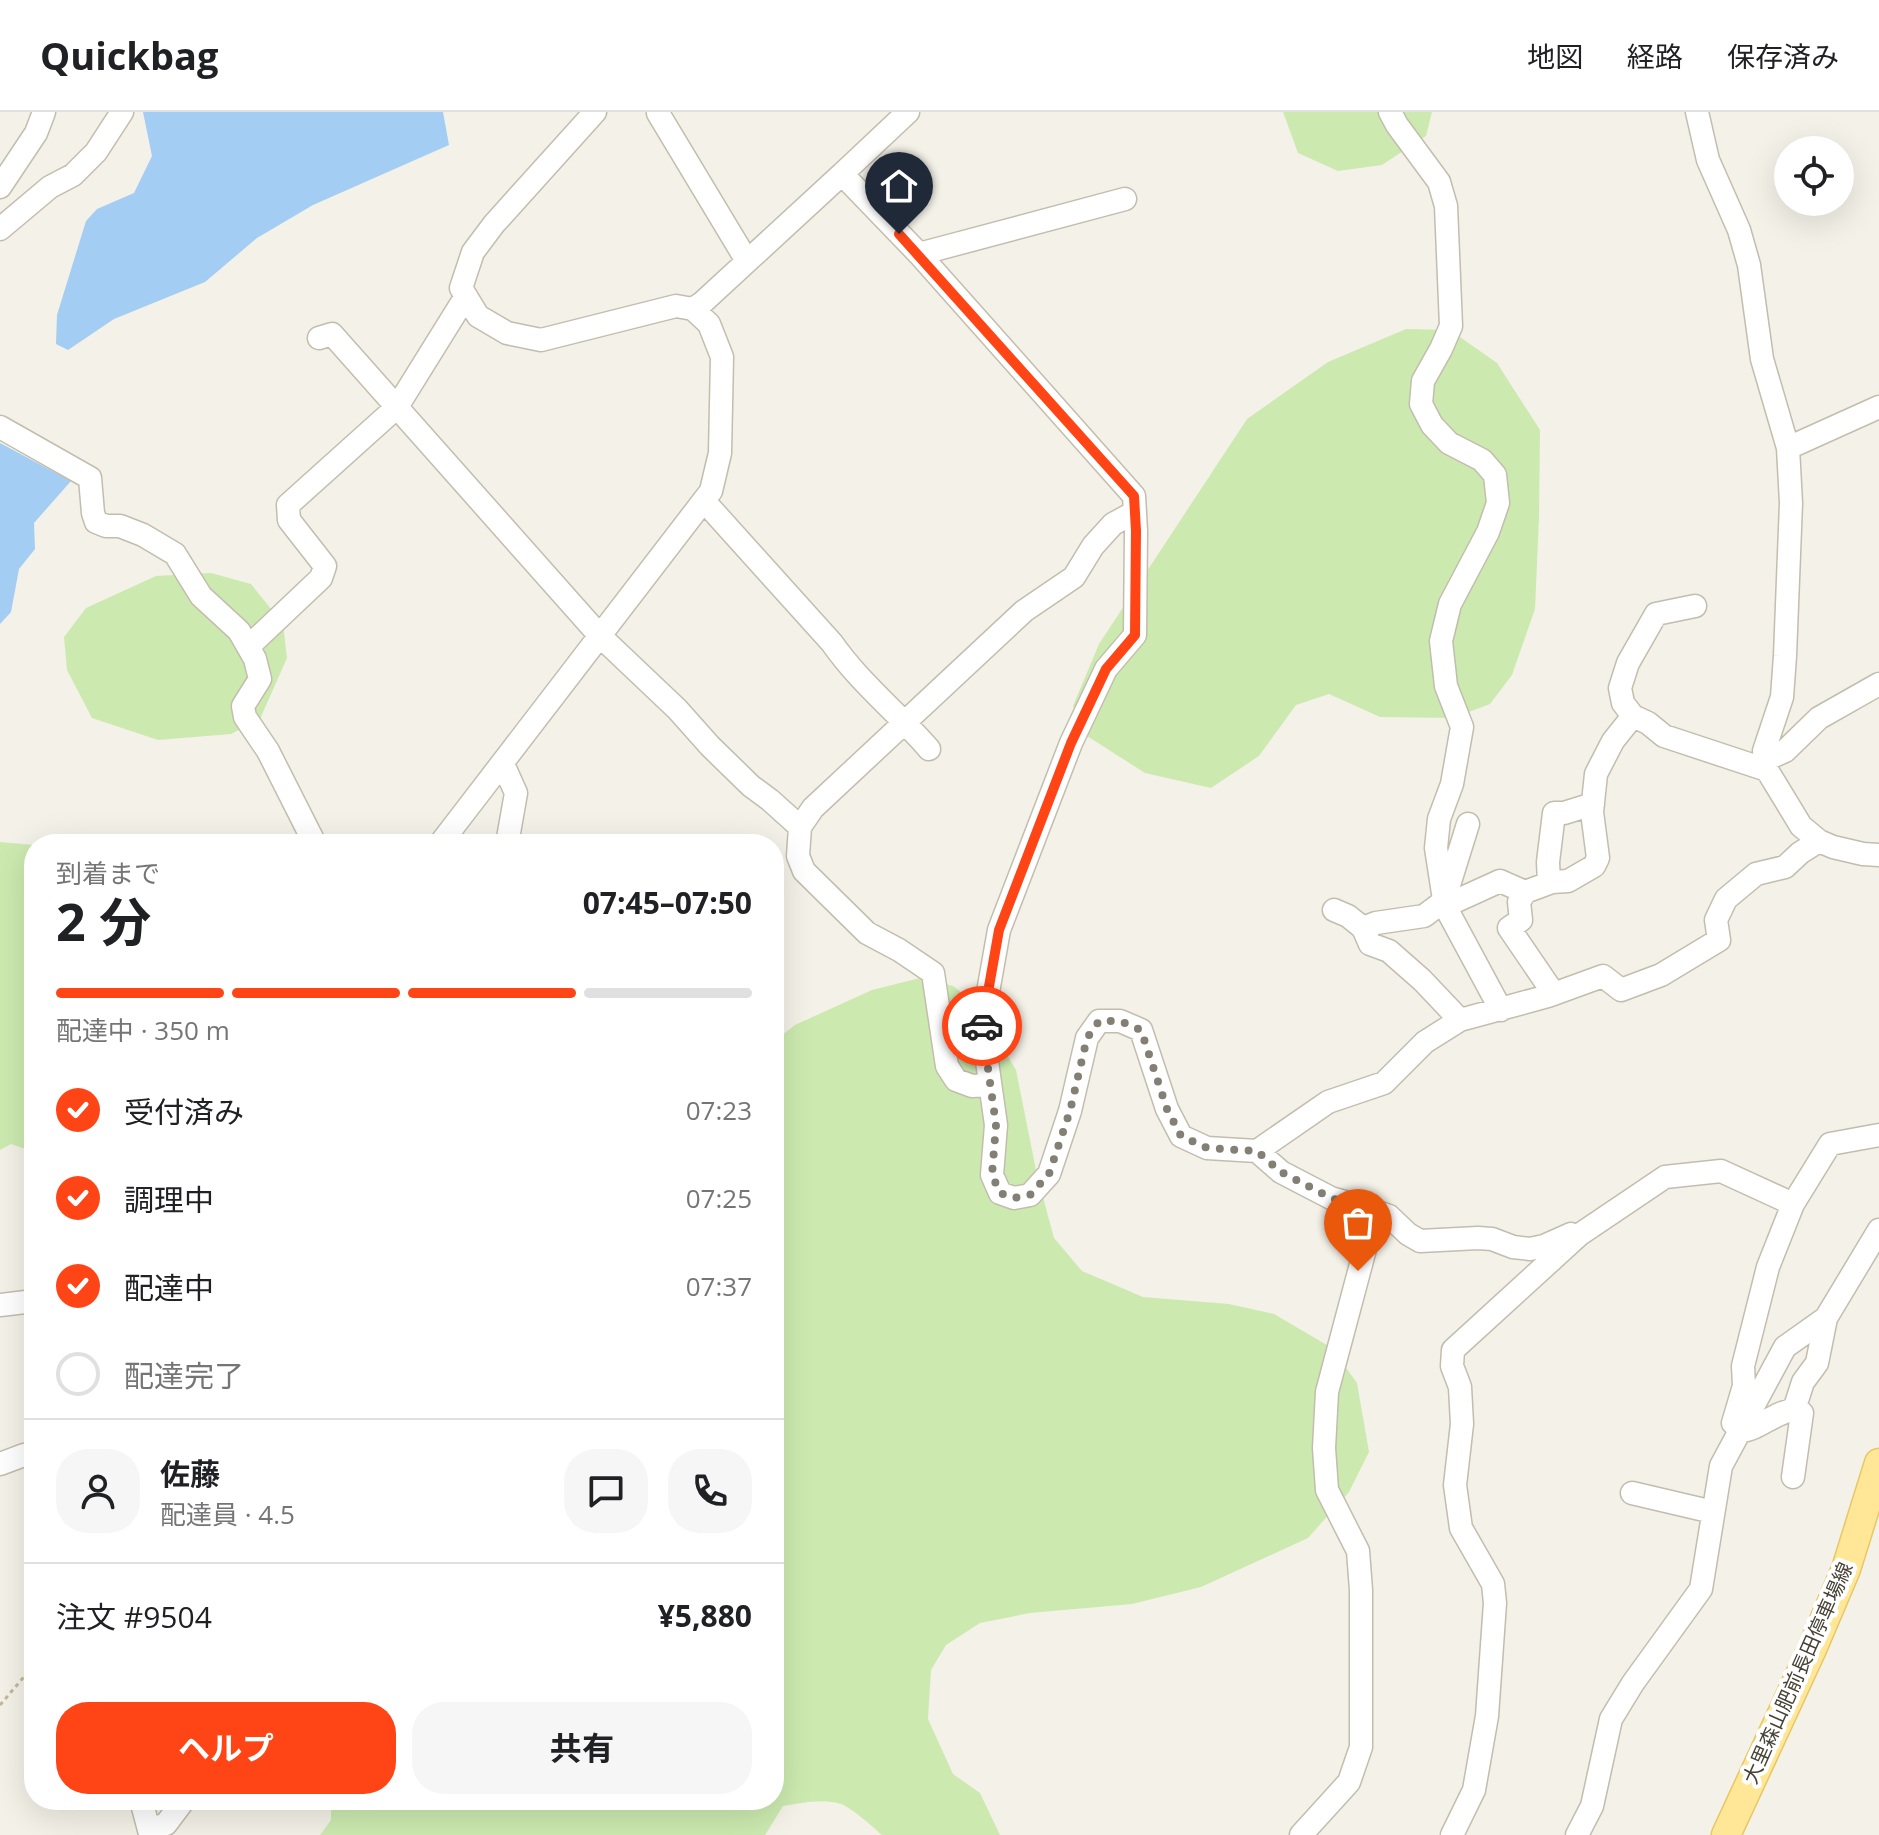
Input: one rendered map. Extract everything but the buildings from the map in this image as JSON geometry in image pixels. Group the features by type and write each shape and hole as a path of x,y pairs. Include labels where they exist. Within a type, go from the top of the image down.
{"main road":[{"name":"大里森山肥前長田停車場線","path":"1726,1835 1846,1569 1879,1463"}],"street":[{"path":"0,187 36,133 44,112"},
{"path":"0,229 50,187 73,175 96,152 122,112"},
{"path":"448,834 704,501 711,491 720,453 722,357 709,324 693,309 676,306 541,340 507,333 478,316 461,288 473,252 494,224 595,112"},
{"path":"693,309 908,112"},
{"path":"1390,112 1439,182 1446,206 1451,326 1423,381 1421,404 1432,425 1449,443 1482,460 1495,475 1498,503 1488,532 1450,604 1441,641 1446,686 1462,727 1452,784 1439,819 1436,848 1444,903 1501,1010"},
{"path":"1697,112 1708,160 1739,230 1749,265 1762,359 1788,448 1791,503 1785,656 1782,697 1764,751 1766,765 1801,826 1819,841 1833,847 1879,855"},
{"path":"658,113 747,261"},
{"path":"842,174 919,254 1134,496 1135,635 1106,669 1071,743 999,930 982,1026 996,1125 992,1175 1000,1193 1014,1198 1030,1195 1049,1174 1070,1111 1087,1038 1099,1021 1120,1021 1141,1030 1167,1109 1181,1136 1207,1148 1257,1151 1281,1172 1331,1198 1389,1216 1420,1241 1492,1239 1530,1249 1574,1233 1579,1235"},
{"path":"919,254 1125,199"},
{"path":"248,647 321,578 325,566 289,520 288,505 397,407 466,296"},
{"path":"319,338 332,334 600,636 677,709 751,786 800,827"},
{"path":"1788,448 1879,407"},
{"path":"0,427 90,478 96,522 120,526 143,535 175,554 201,596 239,631 255,659 260,679 243,706 245,717 268,751 310,834"},
{"path":"704,501 832,643 847,664 929,749"},
{"path":"990,1085 972,1086 956,1080 947,1066 933,973 867,933 804,871 798,856 800,827 813,808 1024,611 1074,577 1093,546 1113,524 1135,512"},
{"path":"1695,606 1656,614 1628,663 1620,688 1623,703 1633,716 1664,736 1766,765"},
{"path":"1766,765 1819,718 1879,684"},
{"path":"1554,994 1509,928 1521,920 1519,902 1525,892 1549,883 1568,881 1594,866 1598,858 1592,812 1596,774 1613,741 1633,716"},
{"path":"503,764 516,793 509,834"},
{"path":"1549,883 1548,862 1554,813 1593,804"},
{"path":"1444,903 1468,824"},
{"path":"1257,1151 1328,1102 1384,1083 1425,1042 1460,1020 1554,994 1603,976 1621,990 1661,975 1719,940 1716,920 1726,899 1756,874 1785,867 1819,841"},
{"path":"1363,928 1424,916 1444,903 1500,881 1525,892"},
{"path":"1334,910 1363,928 1370,944 1389,951 1460,1020"},
{"path":"1577,1835 1592,1806 1611,1719 1633,1683 1701,1589 1721,1466 1744,1386 1743,1366 1768,1267 1793,1204 1830,1144 1879,1135"},
{"path":"1452,1835 1474,1790 1487,1716 1495,1603 1493,1584 1461,1528 1455,1485 1462,1424 1460,1387 1452,1366 1453,1350 1579,1235 1665,1177 1721,1171 1793,1204"},
{"path":"1301,1835 1349,1782 1361,1747 1361,1590 1358,1551 1327,1490 1324,1448 1327,1392 1372,1223 1366,1208"},
{"path":"1794,1410 1803,1382 1817,1363 1826,1318 1879,1230"},
{"path":"0,1305 24,1302"},
{"path":"1721,1466 1785,1347 1826,1318"},
{"path":"1740,1431 1748,1431 1783,1411 1802,1413 1793,1477"},
{"path":"0,1464 24,1456"},
{"path":"1632,1493 1713,1512"},
{"path":"144,1810 149,1830 166,1824 176,1810"}],"path":[{"path":"0,1705 24,1677"}],"green space":[{"path":"1283,112 1432,112 1426,136 1382,165 1338,171 1298,153"},
{"path":"1406,329 1450,330 1497,363 1540,430 1535,609 1512,675 1490,704 1453,718 1380,717 1329,694 1296,705 1259,756 1211,788 1145,773 1087,736 1073,706 1099,644 1247,419 1328,362"},
{"path":"211,573 251,584 283,624 287,658 260,719 231,734 158,740 92,718 67,670 64,637 86,608 156,576"},
{"path":"0,842 24,844 24,1149 11,1144 0,1150"},
{"path":"920,978 953,986 976,1004 1016,1070 1037,1175 1054,1238 1082,1271 1143,1297 1229,1304 1274,1314 1332,1348 1357,1383 1369,1452 1349,1492 1308,1538 1201,1587 1132,1604 1030,1613 980,1623 946,1645 931,1670 928,1719 953,1774 980,1793 1000,1835 882,1835 846,1806 834,1802 784,1806 784,1033 795,1025 872,990"},
{"path":"331,1810 781,1810 765,1835 320,1835 331,1820"}],"water":[{"path":"143,112 443,112 449,145 313,205 257,238 205,282 114,319 68,350 56,344 57,315 86,221 97,209 134,193 152,156"},
{"path":"0,443 71,481 34,523 35,549 19,569 11,612 0,624"}],"way so far":[{"path":"982,1026 996,1125 992,1175 1000,1193 1014,1198 1030,1195 1049,1174 1070,1111 1087,1038 1099,1021 1120,1021 1141,1030 1167,1109 1181,1136 1207,1148 1257,1151 1281,1172 1331,1198 1366,1208 1372,1223 1358,1271"}],"route":[{"path":"899,234 1134,496 1135,635 1106,669 1071,743 999,930 982,1026"}]}
